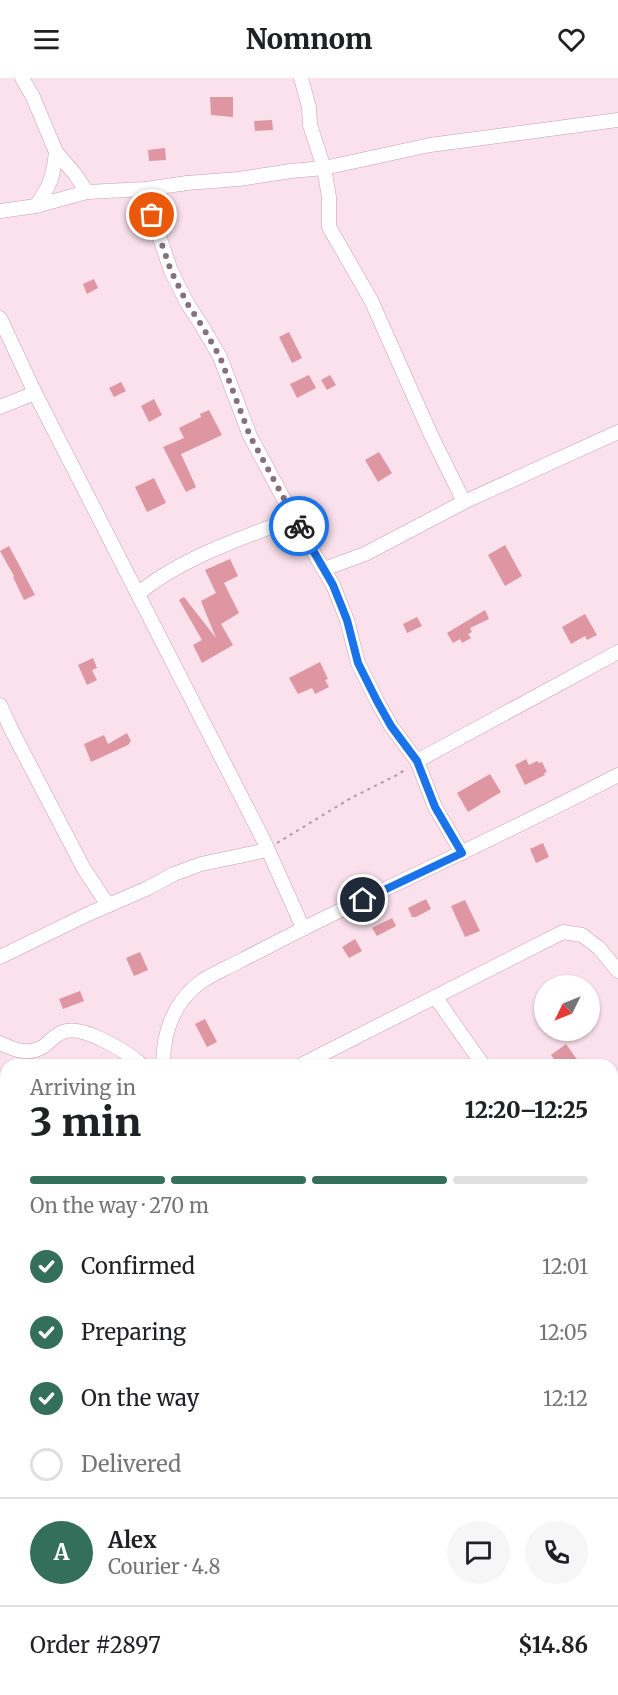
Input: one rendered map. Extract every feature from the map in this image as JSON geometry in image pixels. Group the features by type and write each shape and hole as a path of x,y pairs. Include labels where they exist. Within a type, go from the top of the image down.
{"street":[{"path":"22,78 33,97 56,152 87,192"},
{"path":"301,78 309,107 310,125 324,168 329,196 329,227 374,307 431,435 464,502"},
{"path":"0,211 36,206 87,192 146,189 324,168 430,145 618,120"},
{"path":"36,206 49,187 56,152"},
{"path":"146,189 152,215 171,271 187,303 220,357 250,436 333,585 347,620 358,663 391,726 417,761 435,807 462,853"},
{"path":"0,318 35,393 268,850 303,928"},
{"path":"0,407 35,393"},
{"path":"324,569 365,554 464,502 618,432"},
{"path":"138,594 151,582 172,569 294,518"},
{"path":"417,761 618,652"},
{"path":"0,705 84,869 108,905"},
{"path":"163,1059 171,1019 182,1000 198,983 303,928 462,853 618,775"},
{"path":"0,957 183,870 268,850"},
{"path":"313,1059 563,932 582,935 599,948 618,971"},
{"path":"436,998 479,1059"},
{"path":"0,1043 31,1052 64,1031 80,1031 128,1053 135,1059"}],"path":[{"path":"268,850 351,798 399,774 417,761"}],"building":[{"path":"210,97 233,97 233,117 211,115"},
{"path":"272,120 273,130 255,131 254,121"},
{"path":"165,148 166,160 149,161 148,150"},
{"path":"94,279 98,288 87,294 83,284"},
{"path":"289,332 302,358 292,363 279,337"},
{"path":"309,375 316,388 297,398 290,384"},
{"path":"330,375 336,385 327,390 321,380"},
{"path":"121,382 126,391 114,397 109,388"},
{"path":"154,399 162,415 149,422 141,406"},
{"path":"209,410 222,435 181,454 196,487 186,492 163,447 184,438 179,428 201,417 200,414"},
{"path":"379,452 392,473 378,482 365,460"},
{"path":"154,478 166,503 147,512 135,487"},
{"path":"505,545 522,576 505,586 488,555"},
{"path":"9,546 35,595 24,600 0,551"},
{"path":"230,559 238,576 224,583 239,613 221,624 233,645 202,663 193,645 202,640 179,600 184,597 216,638 201,601 216,593 205,570"},
{"path":"485,610 489,619 470,628 472,632 468,634 471,638 462,643 460,639 453,643 447,633"},
{"path":"585,614 597,635 587,640 585,636 571,644 562,627"},
{"path":"417,617 422,626 407,633 403,624"},
{"path":"93,658 97,668 92,670 97,680 87,685 78,665"},
{"path":"320,662 329,687 315,694 312,688 298,694 289,678"},
{"path":"127,733 131,741 128,745 91,762 84,744 104,735 108,744"},
{"path":"526,759 529,765 537,761 542,762 547,772 525,785 515,765"},
{"path":"490,774 501,792 468,812 457,793"},
{"path":"543,843 549,857 536,863 530,849"},
{"path":"426,899 431,909 412,917 408,908"},
{"path":"465,900 480,931 465,937 451,906"},
{"path":"392,918 396,926 377,936 372,928"},
{"path":"355,939 362,951 349,958 342,947"},
{"path":"140,952 148,970 134,976 126,958"},
{"path":"80,991 84,1001 63,1009 59,999"},
{"path":"205,1019 217,1042 207,1047 195,1024"},
{"path":"566,1044 577,1059 554,1059 551,1055"}],"way so far":[{"path":"152,215 171,271 187,303 220,357 250,436 299,526"}],"route":[{"path":"299,526 333,585 347,620 358,663 391,726 417,761 435,807 462,853 363,900"}]}
